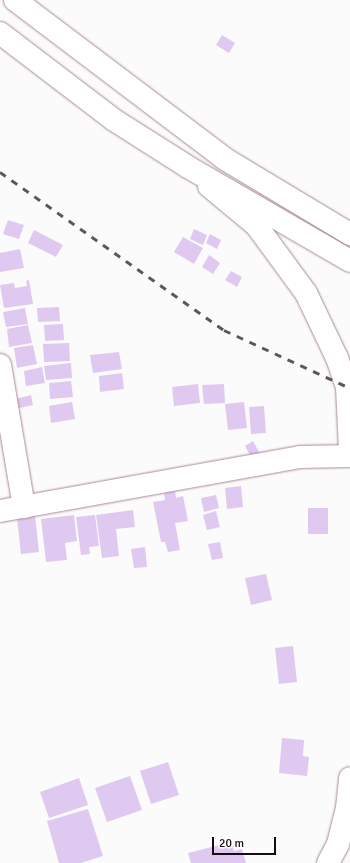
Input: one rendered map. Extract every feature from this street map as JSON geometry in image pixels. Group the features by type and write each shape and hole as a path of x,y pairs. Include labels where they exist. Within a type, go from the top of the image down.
{"street":[{"path":"15,0 225,159 350,234"},
{"path":"0,33 114,120 188,167 350,261"},
{"path":"188,167 256,225 306,293 338,358 347,387 350,452"},
{"path":"0,365 24,507"},
{"path":"0,511 300,457 350,456"},
{"path":"328,863 338,844 348,808 350,778"}],"building":[{"path":"222,35 235,43 229,53 216,45"},
{"path":"8,220 24,225 19,239 3,234"},
{"path":"194,229 207,235 203,245 190,239"},
{"path":"34,230 63,245 56,257 28,243"},
{"path":"210,234 221,240 217,249 206,243"},
{"path":"183,237 203,248 194,264 174,252"},
{"path":"20,249 24,268 0,272 0,253"},
{"path":"209,255 220,263 213,274 202,267"},
{"path":"231,271 242,277 237,287 225,280"},
{"path":"29,280 33,304 4,308 0,285 14,283 15,288 27,286 26,281"},
{"path":"59,307 60,321 38,322 37,308"},
{"path":"25,308 28,324 6,327 3,312"},
{"path":"63,324 64,340 45,341 44,325"},
{"path":"28,325 32,343 9,347 7,329"},
{"path":"69,343 70,361 44,362 43,344"},
{"path":"33,345 37,364 17,368 14,348"},
{"path":"119,352 122,369 93,373 90,355"},
{"path":"71,363 72,378 46,380 44,366"},
{"path":"42,367 45,383 26,386 24,371"},
{"path":"122,373 124,389 100,392 99,376"},
{"path":"71,381 73,397 50,399 49,383"},
{"path":"198,384 200,403 174,406 172,387"},
{"path":"224,384 225,403 204,404 202,385"},
{"path":"31,395 33,405 15,409 12,400"},
{"path":"72,402 75,419 51,423 49,406"},
{"path":"244,402 247,428 228,430 225,404"},
{"path":"264,406 266,433 251,434 249,407"},
{"path":"253,441 260,454 252,459 245,446"},
{"path":"241,486 243,507 227,509 225,488"},
{"path":"175,491 176,498 183,496 188,521 175,523 180,550 168,552 165,542 161,542 153,502 165,500 164,493"},
{"path":"216,495 219,508 204,512 201,498"},
{"path":"308,508 328,508 328,534 308,534"},
{"path":"133,510 135,527 116,529 119,556 102,558 96,515"},
{"path":"216,511 220,527 207,530 203,515"},
{"path":"74,515 77,541 65,543 67,560 46,562 41,519"},
{"path":"95,515 99,546 89,547 90,554 81,555 76,517"},
{"path":"35,516 39,552 21,554 17,518"},
{"path":"220,542 223,558 212,560 208,544"},
{"path":"145,547 147,567 134,568 131,549"},
{"path":"266,574 272,600 251,605 245,578"},
{"path":"293,646 297,682 279,684 275,648"},
{"path":"282,738 304,740 303,756 309,757 307,776 279,773"},
{"path":"168,762 179,795 151,804 140,771"},
{"path":"130,776 142,810 107,822 95,788"},
{"path":"79,778 88,805 49,818 40,792"},
{"path":"88,809 103,856 81,863 59,863 47,821"},
{"path":"231,842 234,851 242,849 246,863 191,863 188,853"}],"railway":[{"path":"0,172 224,330 350,388"}]}
